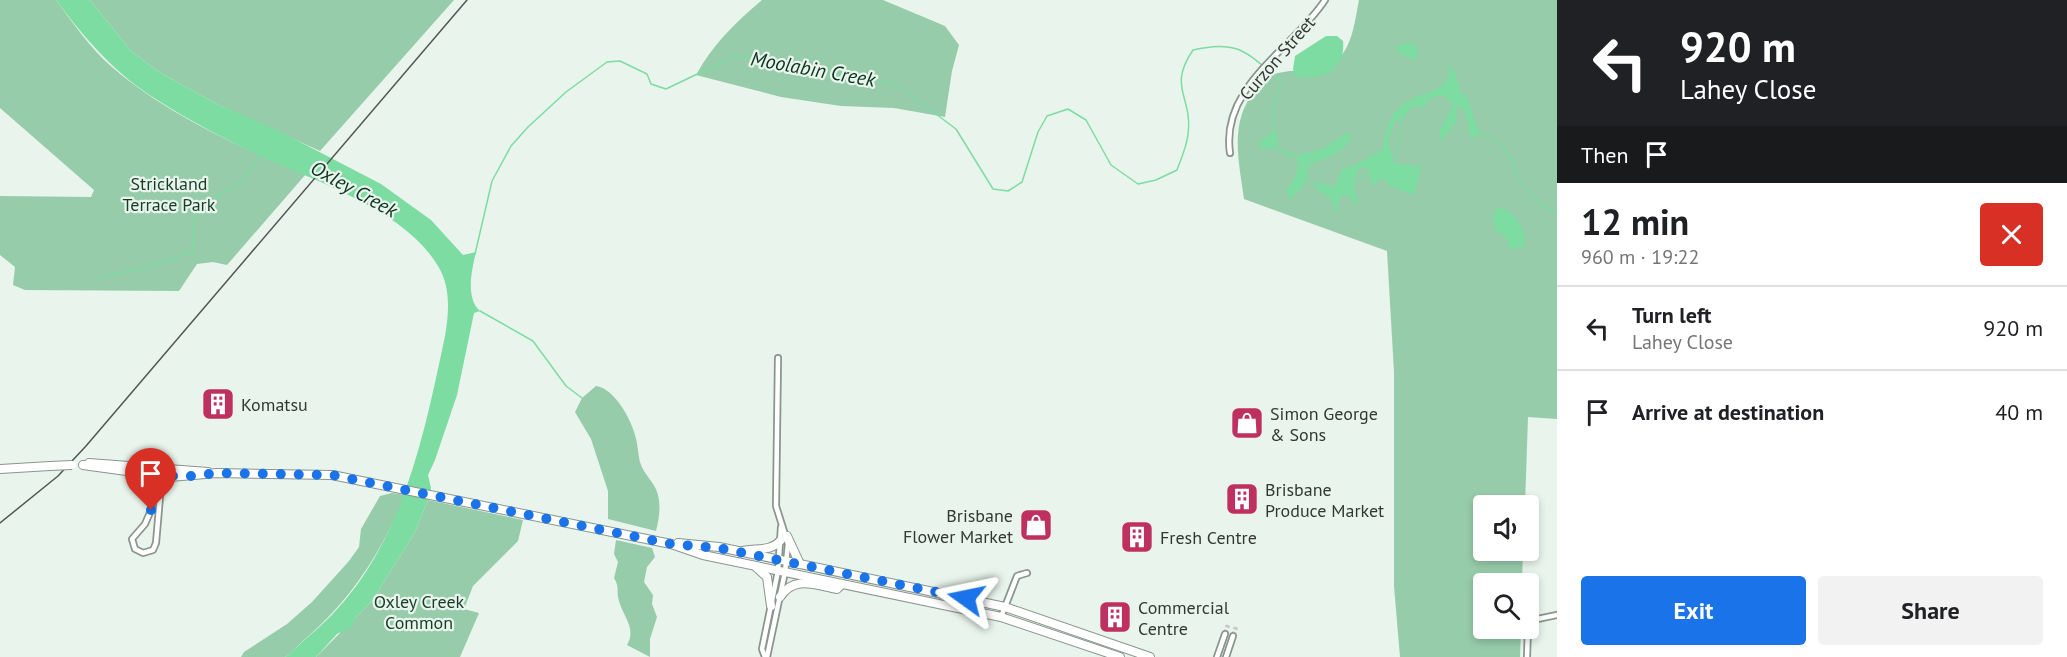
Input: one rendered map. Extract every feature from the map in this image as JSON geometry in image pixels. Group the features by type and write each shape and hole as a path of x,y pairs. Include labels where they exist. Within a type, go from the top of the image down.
{"main road":[{"path":"0,469 94,463 158,472 317,474 391,486 671,544 703,555 781,572 1002,617 1120,657"},
{"path":"739,552 766,550 777,545 784,538 800,564"},
{"path":"671,544 698,544 1005,607 1150,657"},
{"path":"755,566 767,578 771,606"},
{"path":"780,597 788,586 800,582 837,589 842,584"}],"street":[{"name":"Curzon Street","path":"1230,153 1230,128 1234,110 1242,95 1325,0"},
{"path":"766,657 762,649 781,572 784,538 777,515 776,488 778,358"},
{"path":"158,472 156,543 153,550 143,553 135,549 132,539 149,514 158,472"},
{"path":"766,657 780,597 781,572"},
{"path":"1002,617 1017,576 1027,573"},
{"path":"1539,619 1557,615"},
{"path":"1217,657 1225,634"},
{"path":"1226,657 1233,636"},
{"path":"1527,657 1528,639"}],"green space":[{"name":"Strickland Terrace Park","path":"0,0 56,0 97,52 134,84 180,115 255,153 306,174 227,265 213,262 197,264 179,291 25,290 13,285 15,267 0,255 0,196 91,197 94,190 0,108"},
{"path":"90,0 454,0 320,151 215,103 159,72 131,51"},
{"path":"762,0 883,0 945,26 959,45 952,71 945,117 894,108 841,106 781,97 696,75 725,34"},
{"path":"1359,0 1557,0 1557,419 1528,417 1525,495 1473,495 1473,561 1523,561 1522,573 1473,573 1473,639 1521,639 1520,657 1400,657 1394,586 1394,372 1387,251 1244,199 1238,141 1242,114 1248,101 1270,76 1322,67 1337,60 1347,47"},
{"path":"596,386 603,388 615,398 633,428 639,459 658,495 659,513 656,531 608,519 608,491 591,439 575,412 582,398"},
{"path":"392,493 405,495 396,516 376,555 337,608 285,657 241,657 244,652 287,624 312,602 359,547 361,529 380,496"},
{"name":"Oxley Creek Common","path":"428,500 523,520 518,541 473,586 464,609 479,613 460,657 316,657 372,601 415,532"},
{"path":"616,540 652,548 655,557 647,567 644,582 653,595 652,604 657,617 650,639 650,657 627,645 631,633 619,601 614,578 618,562 614,554"}],"water":[{"name":"Oxley Creek","path":"56,0 90,0 131,51 159,72 215,103 277,130 381,184 431,220 463,255 476,252 471,291 472,299 480,311 474,313 457,395 428,475 431,488 428,500 415,532 372,601 356,617 352,627 337,634 316,657 285,657 340,606 365,573 386,537 416,459 446,327 448,300 442,274 423,246 404,228 381,213 357,199 221,136 143,91 103,56"},
{"path":"1326,36 1337,36 1343,41 1341,59 1336,66 1323,75 1296,77 1293,69 1295,56"},
{"path":"1412,43 1418,48 1417,57 1411,59 1397,52 1396,47"},
{"path":"1444,61 1455,72 1460,92 1466,95 1480,131 1476,137 1471,137 1464,109 1457,105 1456,122 1441,141 1439,139 1440,130 1453,105 1445,96 1433,97 1423,108 1414,105 1402,119 1395,121 1388,140 1394,163 1421,167 1415,193 1412,195 1391,186 1382,178 1371,186 1368,169 1365,167 1358,170 1353,186 1359,203 1354,203 1347,194 1341,196 1337,212 1334,212 1332,200 1315,188 1315,185 1318,182 1334,187 1343,168 1352,167 1383,149 1388,127 1395,113 1405,104 1444,83 1450,72"},
{"path":"1274,131 1278,134 1277,147 1295,155 1293,159 1276,148 1261,149 1259,142"},
{"path":"1347,133 1350,134 1351,139 1338,152 1310,164 1303,187 1290,199 1286,190 1293,182 1299,162 1296,161 1298,155 1322,149"},
{"path":"1497,208 1514,216 1524,234 1524,247 1509,249 1507,238 1496,231 1493,216"}],"waterway":[{"name":"Moolabin Creek","path":"475,254 492,181 511,146 566,92 607,62 620,61 647,74 651,84 666,89 735,56 852,73 897,85 956,129 993,189 1008,191 1022,182 1038,132 1047,116 1068,109 1086,120 1111,165 1138,184 1156,180 1177,170 1185,148 1189,121 1181,83 1182,74 1193,50 1221,46 1242,51 1281,81 1274,109 1273,132"},
{"name":"Moolabin Creek","path":"1392,158 1397,154 1402,117"},
{"name":"Moolabin Creek","path":"1477,132 1501,144 1512,161 1520,183 1537,201 1557,214"},
{"path":"97,278 145,268 193,251 194,214 198,205 239,185 261,155"},
{"name":"Moolabin Creek","path":"1306,172 1308,180 1315,184"},
{"name":"Moolabin Creek","path":"1353,185 1368,174"},
{"path":"480,311 533,341 566,386 582,398"}],"tunnel":[{"path":"1225,634 1228,625"},
{"path":"1233,636 1236,627"}],"railway":[{"path":"0,523 58,476 86,446 467,0"}],"place":[{"name":"Komatsu","path":"218,404"},
{"name":"Simon George & Sons","path":"1247,423"},
{"name":"Brisbane Produce Market","path":"1242,499"},
{"name":"Brisbane Flower Market","path":"1036,525"},
{"name":"Fresh Centre","path":"1137,537"},
{"name":"Commercial Centre","path":"1115,617"}],"route":[{"path":"151,510 153,476 174,477 213,473 332,475 518,511 671,544 698,544 966,598"}]}
